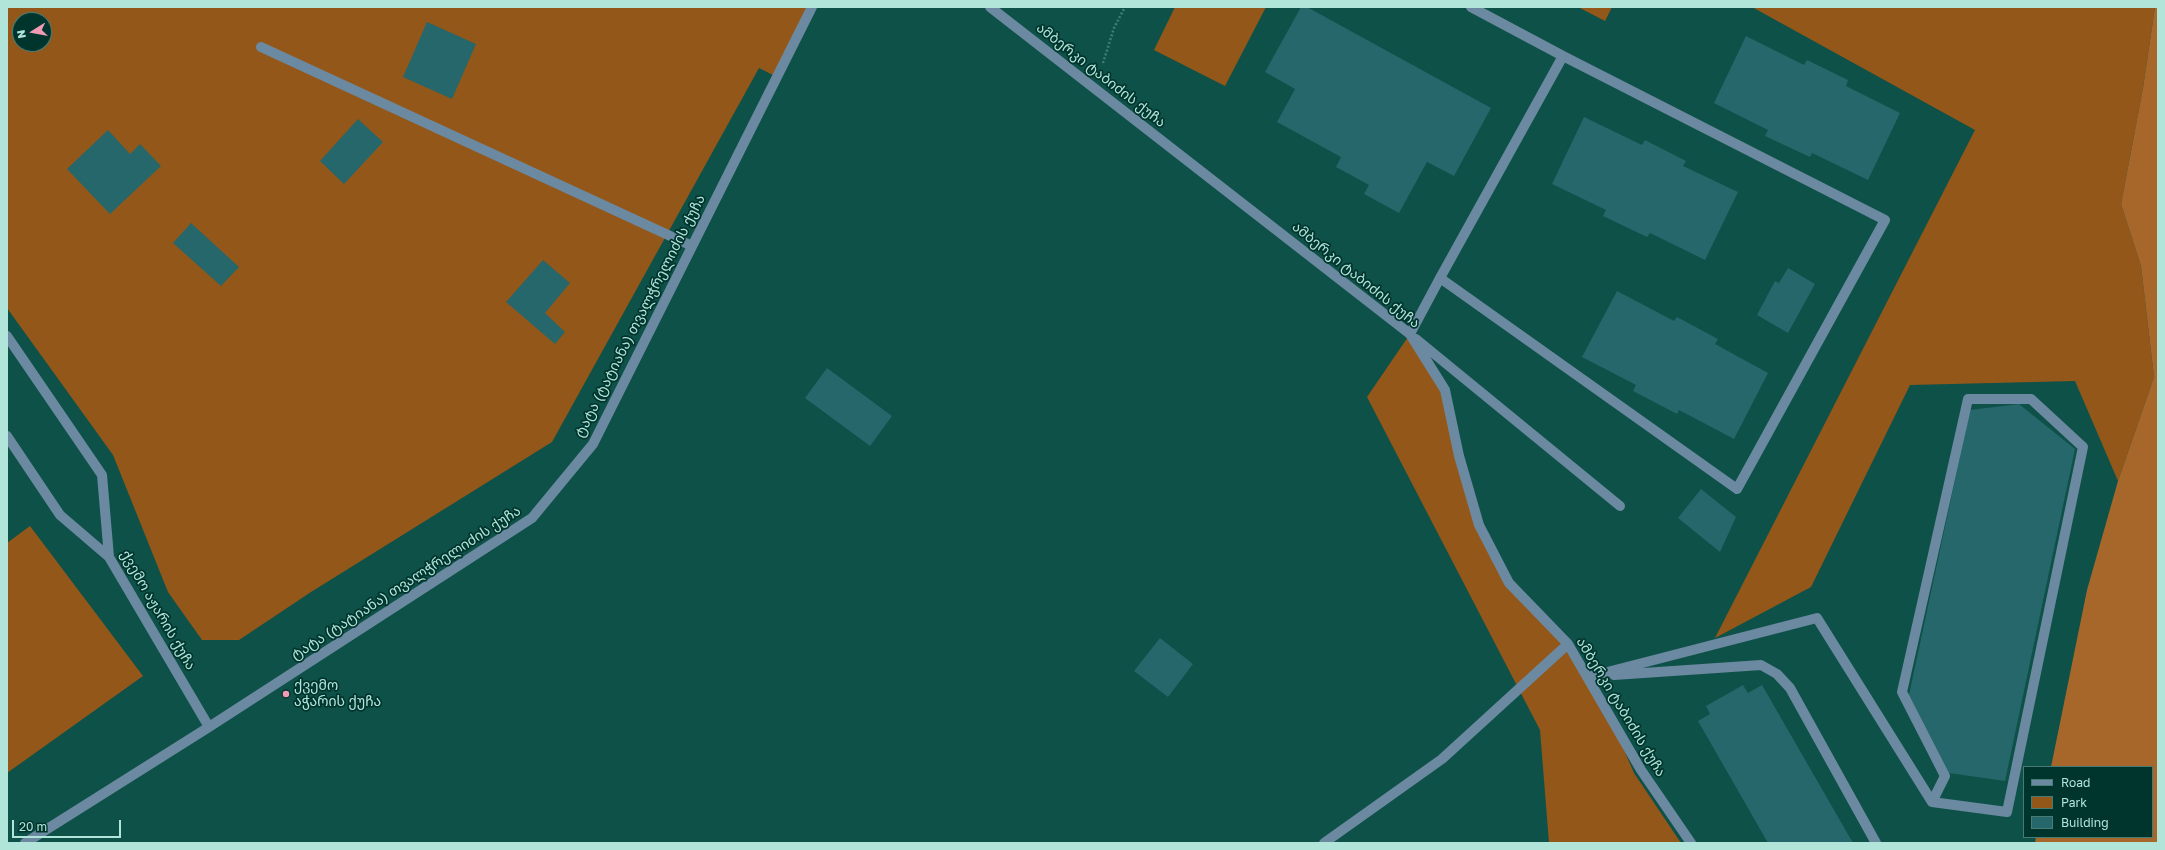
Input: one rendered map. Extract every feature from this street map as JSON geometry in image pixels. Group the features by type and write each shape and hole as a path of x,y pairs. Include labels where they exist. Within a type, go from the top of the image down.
{"street":[{"name":"ტატა (ტატიანა) თვალჭრელიძის ქუჩა","path":"25,843 209,727 532,518 593,444 812,7"},
{"name":"ამბერკი ტაბიძის ქუჩა","path":"990,7 1410,334 1445,390 1459,456 1483,531 1509,583 1568,644 1641,770 1691,843"},
{"path":"1440,278 1737,490 1885,220 1563,56 1471,7"},
{"path":"261,47 692,246"},
{"path":"1563,56 1410,334 1620,506"},
{"name":"ქვემო აჟარის ქუჩა","path":"7,336 102,475 109,557 209,727"},
{"path":"1968,399 2031,399 2083,447 2006,812 1932,802 1945,776 1902,692 1968,399"},
{"path":"7,436 60,515 109,557"},
{"path":"1588,677 1816,618 1932,802"},
{"path":"1324,843 1442,759 1568,644"},
{"path":"1588,677 1761,664 1777,674 1790,688 1876,843"}],"path":[{"path":"1094,88 1114,28 1125,7"}],"green space":[{"path":"7,7 812,7 777,77 759,68 552,442 311,592 239,640 202,640 168,592 113,455 7,308"},
{"path":"1175,7 1266,7 1225,86 1154,50"},
{"path":"1578,7 1612,7 1605,21"},
{"path":"1752,7 2155,7 2143,88 2121,204 2141,266 2154,377 2118,481 2075,381 1910,385 1811,587 1715,638 1975,130"},
{"path":"1410,334 1445,390 1479,525 1509,583 1568,644 1605,706 1634,773 1681,843 1549,843 1540,730 1367,397"},
{"path":"30,526 143,676 7,773 7,543"}],"shaded area":[{"path":"2155,7 2158,7 2158,843 2035,843 2036,838 2153,838 2153,766 2051,766 2087,590 2118,481 2154,377 2141,266 2121,204 2143,88"}],"building":[{"path":"1301,7 1307,7 1491,108 1454,176 1427,162 1399,213 1364,194 1369,185 1336,167 1341,157 1277,122 1295,89 1265,72"},
{"path":"427,22 476,44 452,99 403,77"},
{"path":"1746,36 1804,65 1807,60 1848,80 1846,86 1900,113 1868,180 1812,153 1810,157 1765,136 1768,130 1714,103"},
{"path":"1584,117 1642,145 1645,140 1686,161 1683,166 1738,192 1705,260 1650,233 1647,237 1603,216 1606,210 1552,184"},
{"path":"358,119 383,142 344,184 320,161"},
{"path":"108,130 130,154 140,144 161,166 110,214 67,169"},
{"path":"191,223 239,267 221,286 173,243"},
{"path":"543,260 570,283 545,313 565,332 555,344 506,302"},
{"path":"1788,268 1815,284 1788,333 1757,315 1775,281 1779,283"},
{"path":"1617,291 1674,321 1677,317 1718,339 1715,344 1768,373 1734,439 1679,410 1677,414 1633,391 1636,385 1582,357"},
{"path":"827,368 892,416 870,446 805,398"},
{"path":"2019,404 2075,449 2005,781 1949,773 1909,695 1970,410"},
{"path":"1701,489 1736,517 1720,552 1678,518"},
{"path":"1160,638 1193,664 1168,697 1134,671"},
{"path":"1743,685 1748,693 1762,685 1853,843 1768,843 1698,721 1710,714 1706,706"}],"place":[{"name":"ქვემო აჭარის ქუჩა","path":"286,694"}]}
